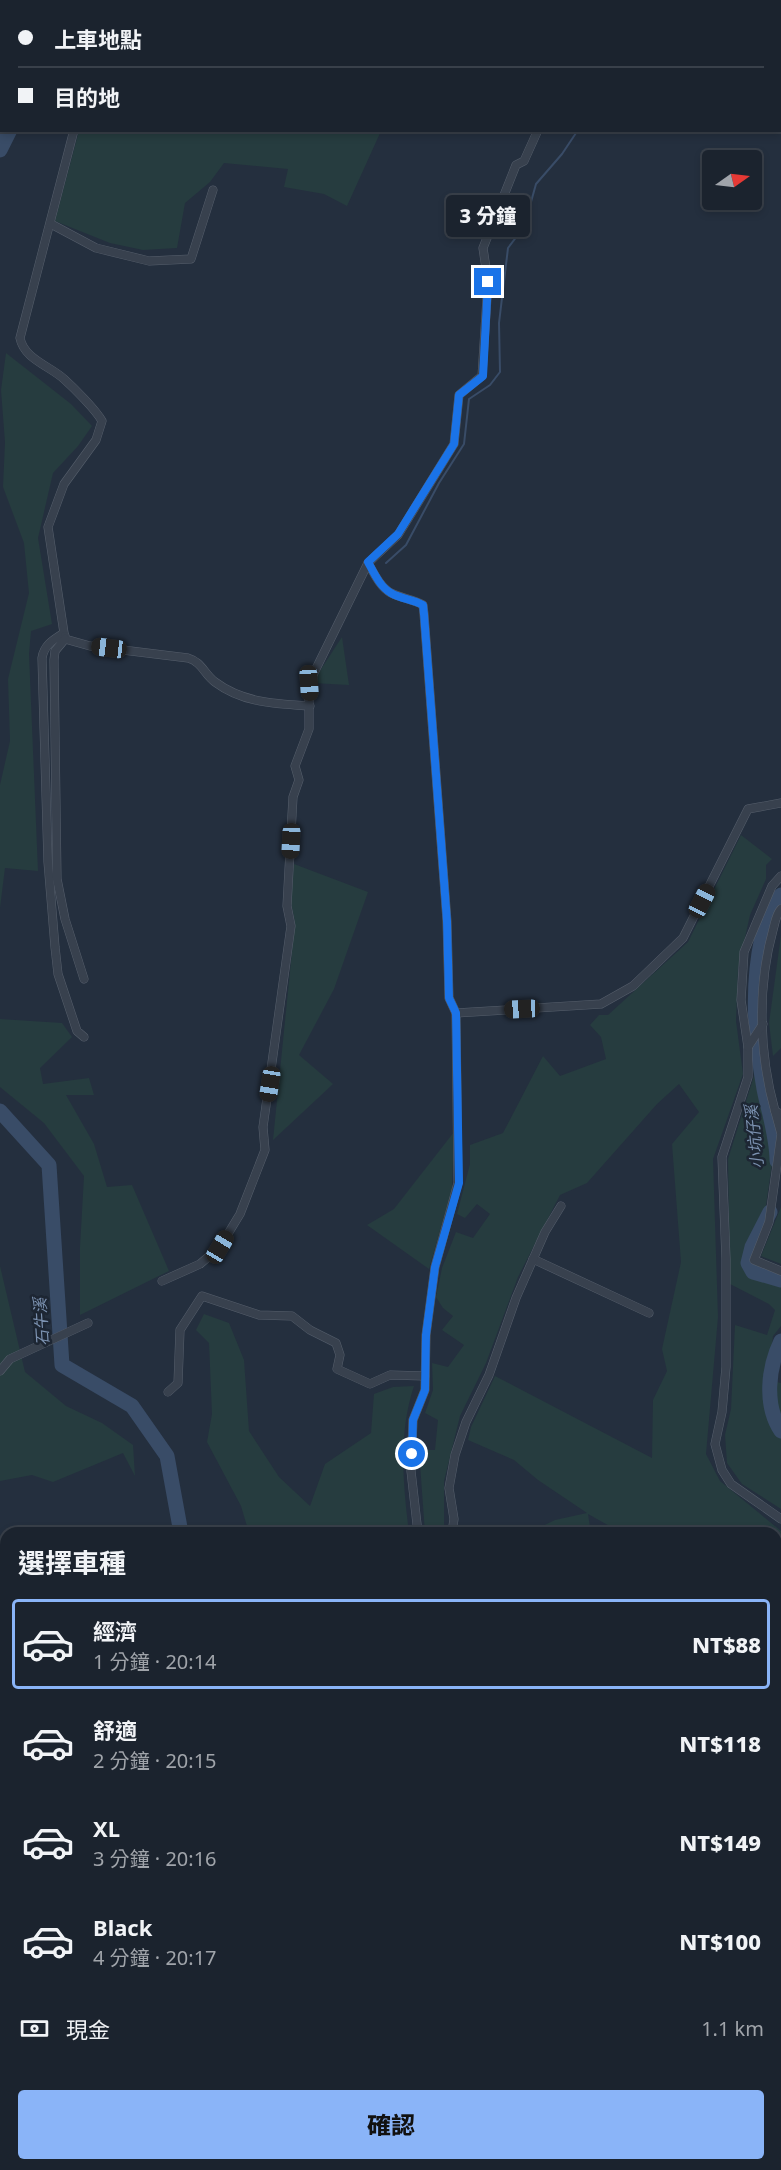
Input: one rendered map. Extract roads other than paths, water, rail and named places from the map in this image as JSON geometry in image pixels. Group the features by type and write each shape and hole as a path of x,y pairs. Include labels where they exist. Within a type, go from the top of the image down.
{"street":[{"path":"74,132 21,338 22,346 63,378 97,411 102,421 96,440 64,484 48,526 65,636 55,651 54,660 57,879 65,919 84,980"},
{"path":"162,1281 200,1264 220,1247 240,1214 265,1149 263,1127 291,927 287,906 293,797 299,780 295,766 309,729 309,683 368,562 398,534 454,444 459,395 483,376 488,282 483,248 516,165 524,161 537,132"},
{"path":"51,224 96,248 148,261 191,259 213,190"},
{"path":"368,562 378,580 391,593 410,598 423,605 447,921 449,998 456,1013 459,1183 435,1267 426,1335 425,1390 413,1420 411,1471 417,1527"},
{"path":"65,636 90,646 188,658 198,661 211,680 231,695 246,699 310,705"},
{"path":"65,636 43,650 42,658 48,862 58,974 77,1031 84,1037"},
{"path":"456,1013 601,1004 633,986 683,938 748,809 781,803"},
{"path":"781,876 772,886 744,952 741,1000 748,1047 748,1077 722,1157 726,1259 726,1357 722,1412 715,1444 722,1470 731,1484 781,1519"},
{"path":"781,909 767,951 763,1024 768,1086 778,1112 781,1134 769,1222 754,1260 781,1271"},
{"path":"748,1047 763,1024"},
{"path":"453,1527 454,1518 449,1488 455,1455 533,1258 561,1206"},
{"path":"533,1258 649,1313"},
{"path":"168,1392 178,1383 180,1330 202,1296 259,1315 292,1316 310,1330 336,1343 340,1355 337,1369 357,1380 370,1384 390,1375 425,1376"},
{"path":"0,1371 10,1359 88,1323"}],"waterway":[{"name":"石牛溪","path":"0,150 9,132"},
{"path":"386,563 406,545 439,483 464,444 469,399 490,385 500,372 499,323 508,248 524,227 536,184 562,154 577,132"},
{"name":"小坑仔溪","path":"777,1161 758,1051 755,994 762,937 771,909 781,895"},
{"name":"石牛溪","path":"0,1111 49,1165 62,1365 132,1406 167,1456 180,1527"},
{"name":"小坑仔溪","path":"770,1212 752,1247 748,1263 753,1272 781,1280"},
{"name":"小坑仔溪","path":"781,1341 773,1363 770,1386 772,1410 781,1431"}]}
